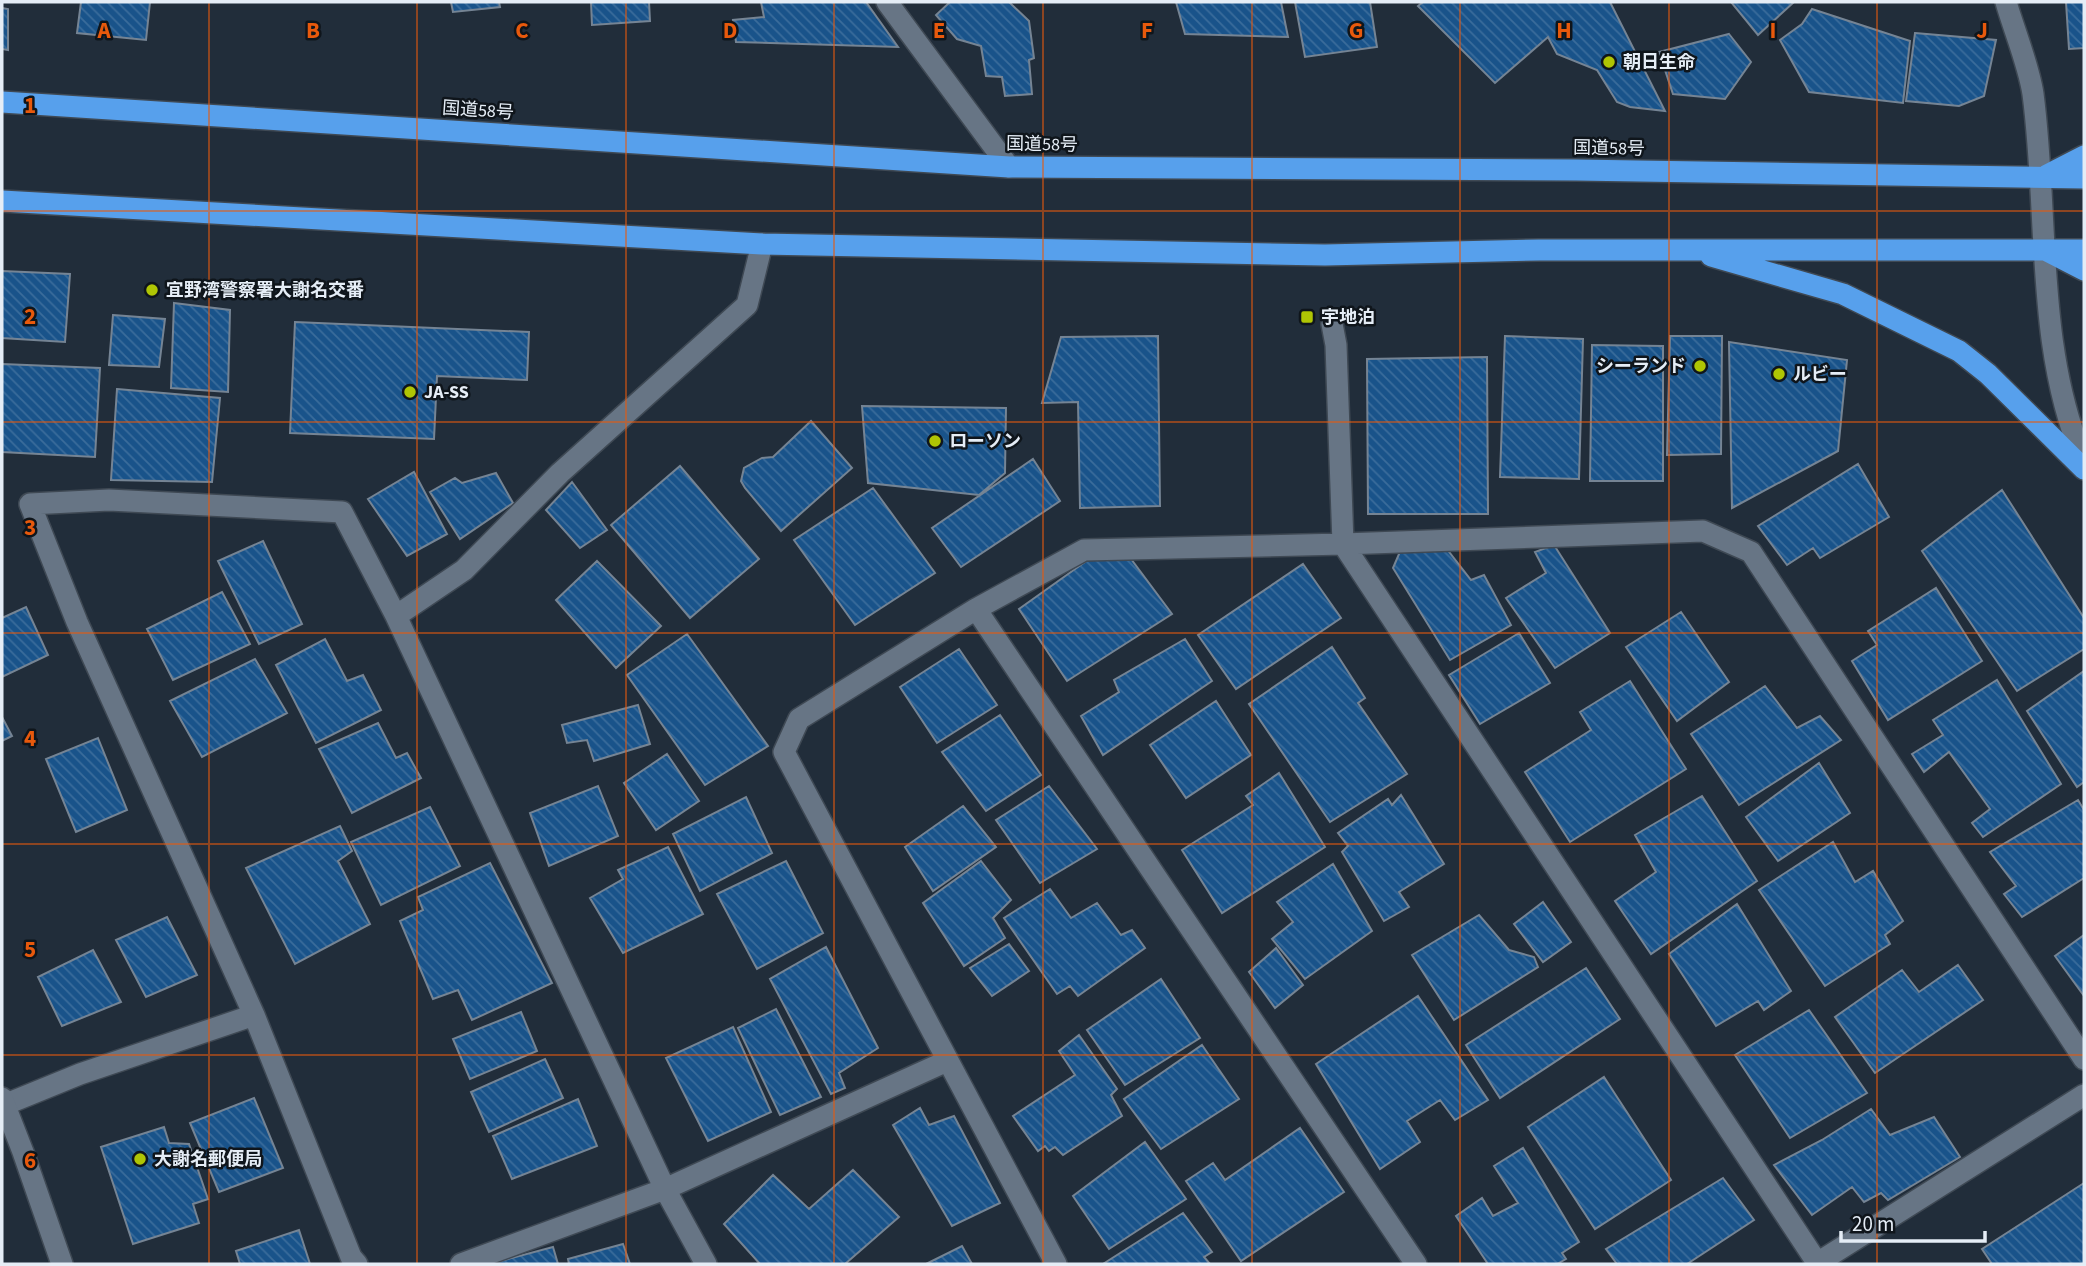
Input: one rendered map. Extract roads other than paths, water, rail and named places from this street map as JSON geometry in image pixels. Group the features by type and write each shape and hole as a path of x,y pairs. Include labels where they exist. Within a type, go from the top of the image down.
{"highway":[{"name":"国道58号","path":"2,102 1009,167 1562,170 2084,178"},
{"path":"2042,178 2084,156"},
{"path":"2,201 762,244 1325,255 1686,249 2084,250"},
{"path":"1686,249 1843,294 1959,351 1988,374 2084,469"},
{"path":"2046,250 2084,271"}],"street":[{"path":"887,2 1009,167"},
{"path":"2006,2 2033,90 2058,378 2084,461"},
{"path":"397,616 464,570 560,473 747,305 762,244"},
{"path":"1332,324 1336,345 1343,544 1817,1264 2084,1096"},
{"path":"357,1264 351,1257 254,1015 77,622 30,504 109,500 342,512 397,616 665,1189 706,1264"},
{"path":"1056,1264 784,752 799,719 976,609 1084,550 1703,531 1751,552 2084,1059"},
{"path":"976,609 1416,1264"},
{"path":"62,1264 3,1103 254,1015"},
{"path":"461,1264 665,1189 947,1060"}],"place":[{"name":"朝日生命","path":"1609,62"},
{"name":"宜野湾警察署大謝名交番","path":"152,290"},
{"name":"宇地泊","path":"1307,317"},
{"name":"シーランド","path":"1700,366"},
{"name":"ルビー","path":"1779,374"},
{"name":"JA-SS","path":"410,392"},
{"name":"ローソン","path":"935,441"},
{"name":"大謝名郵便局","path":"140,1159"}]}
